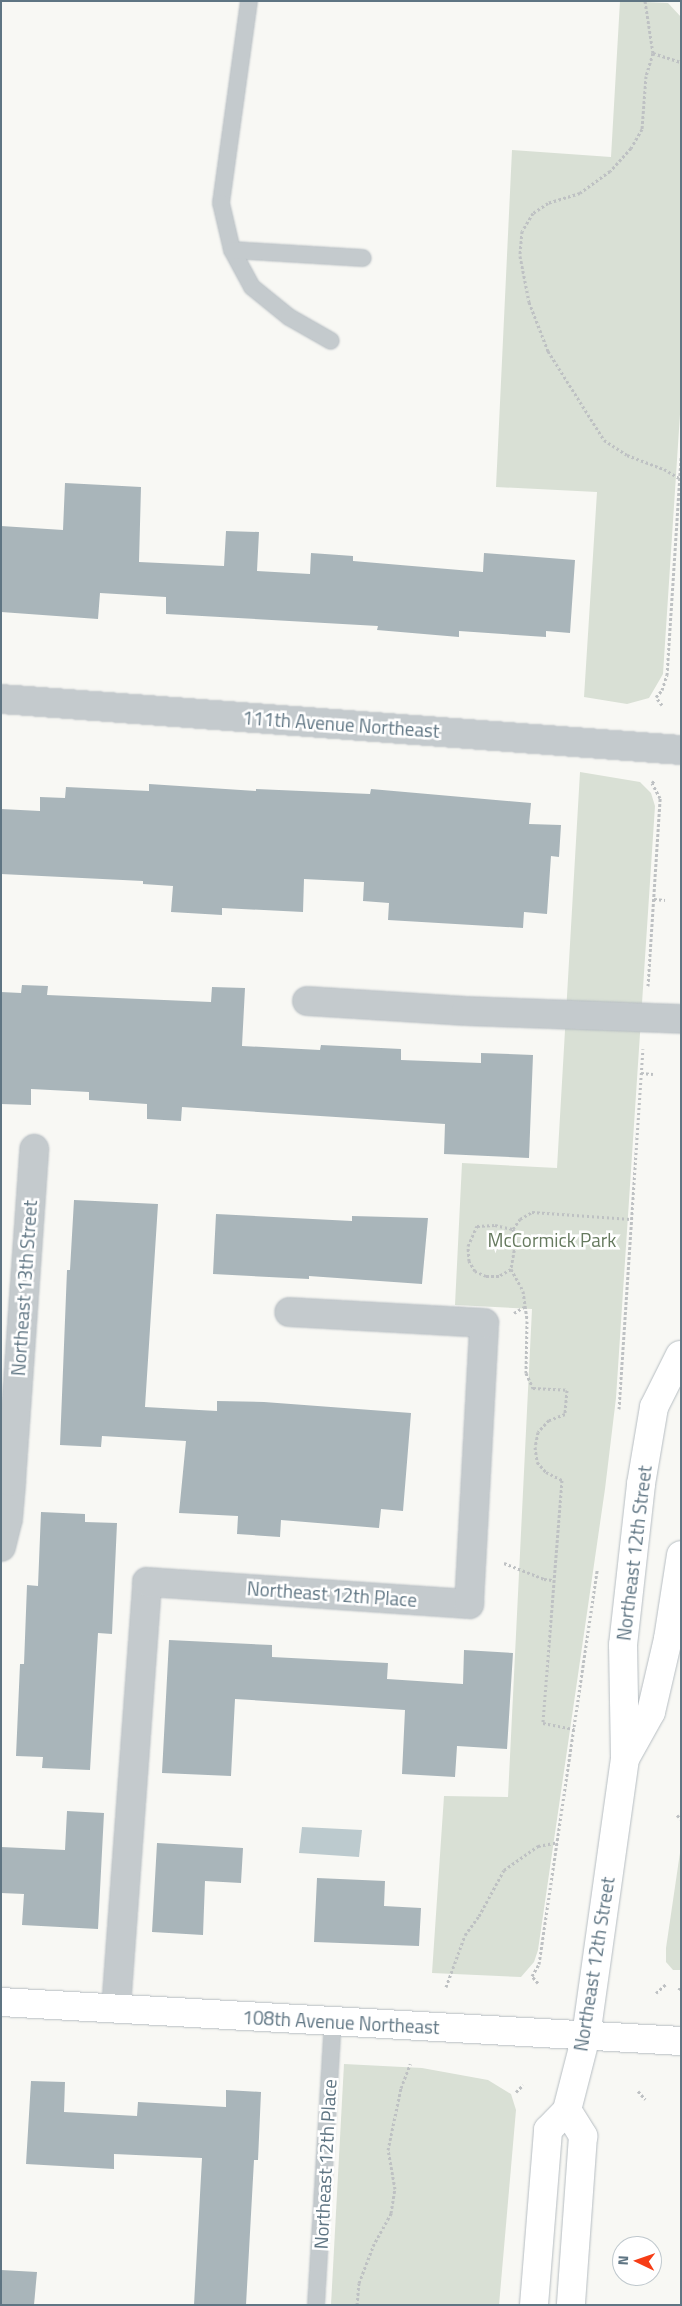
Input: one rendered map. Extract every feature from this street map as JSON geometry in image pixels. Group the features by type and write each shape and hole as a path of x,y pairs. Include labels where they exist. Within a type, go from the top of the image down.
{"main road":[{"name":"Northeast 12th Street","path":"567,2110 571,2087 586,2036 625,1758 623,1645 641,1484 654,1407 681,1353"},
{"name":"Northeast 12th Street","path":"625,1758 651,1712 668,1639 681,1555"},
{"name":"108th Avenue Northeast","path":"1,2002 333,2023 681,2041"},
{"path":"534,2305 548,2130 567,2110 582,2136 571,2305"}],"street":[{"name":"111th Avenue Northeast","path":"1,699 681,750"},
{"path":"307,1001 466,1011 681,1019"},
{"name":"Northeast 13th Street","path":"1,1547 8,1519 34,1149"},
{"name":"Northeast 12th Place","path":"116,2008 147,1582 469,1604 484,1323 289,1312"}],"lane":[{"path":"249,1 221,203 232,250 252,287 289,317 331,341"},
{"path":"232,250 363,258"},
{"name":"Northeast 12th Place","path":"316,2305 333,2023"}],"path":[{"path":"645,1 653,53 646,76 642,129 631,148 610,171 580,193 548,203 533,213 522,231 520,256 529,302 548,351 604,440 627,455 664,469 679,478"},
{"path":"653,53 681,62"},
{"path":"662,705 656,697 662,690 667,675 681,456"},
{"path":"647,994 660,798 652,783"},
{"path":"654,899 665,900"},
{"path":"618,1418 643,1041"},
{"path":"641,1073 653,1074"},
{"path":"513,1229 520,1219 532,1212 631,1219"},
{"path":"511,1269 499,1276 486,1276 475,1271 469,1261 468,1246 477,1226 495,1225 513,1229"},
{"path":"513,1229 516,1240 511,1269 523,1291 527,1321 526,1373 533,1388 567,1390 565,1414 549,1420 538,1432 535,1447 537,1462 546,1472 562,1480 552,1580 543,1723 574,1729"},
{"path":"473,1551 544,1579 552,1580"},
{"path":"538,1983 532,1976 539,1964 598,1563"},
{"path":"677,1815 681,1819"},
{"path":"446,1987 465,1935 479,1916 504,1870 538,1846 558,1842"},
{"path":"656,1993 666,1984"},
{"path":"679,1990 681,1985"},
{"path":"357,2305 359,2283 373,2246 391,2213 395,2188 388,2150 402,2088 410,2064"},
{"path":"516,2092 523,2085"},
{"path":"638,2091 645,2099"}],"green space":[{"path":"620,1 668,3 681,17 681,399 663,674 649,698 627,704 584,697 597,492 496,487 512,150 611,157"},
{"name":"McCormick Park","path":"580,772 640,782 651,793 655,806 616,1398 605,1489 538,1950 534,1962 521,1977 432,1973 444,1796 508,1797 532,1309 455,1305 462,1163 557,1168"},
{"path":"681,1846 681,1970 673,1970 666,1962 666,1948"},
{"path":"344,2064 422,2068 488,2080 511,2094 516,2110 499,2305 331,2305"}],"shaded area":[{"path":"302,1827 362,1830 359,1857 299,1853"}],"building":[{"path":"65,483 141,487 139,562 224,566 226,531 259,532 257,571 310,574 311,553 353,556 353,561 483,572 484,553 575,560 570,633 546,631 546,637 459,631 459,637 377,630 378,626 166,614 166,597 100,593 98,619 1,612 1,526 63,530"},
{"path":"149,784 256,791 256,789 370,794 371,789 531,803 529,824 561,825 559,857 551,856 547,914 524,912 523,928 388,920 389,903 363,901 364,882 304,879 303,912 222,908 222,915 171,912 173,886 143,884 143,881 1,874 1,809 40,811 40,797 65,798 66,787 149,791"},
{"path":"22,985 48,986 47,995 211,1002 212,987 245,988 242,1046 320,1050 321,1045 401,1049 401,1060 481,1063 481,1053 533,1055 529,1158 444,1154 445,1124 182,1107 181,1121 147,1119 147,1104 89,1100 89,1092 31,1089 31,1105 1,1104 1,992 21,993"},
{"path":"74,1200 158,1204 145,1407 217,1411 217,1401 264,1402 411,1413 403,1511 381,1509 379,1528 281,1520 280,1537 237,1534 238,1516 179,1513 186,1441 102,1436 101,1447 60,1445 67,1270 70,1270"},
{"path":"216,1214 352,1221 352,1216 428,1218 422,1284 309,1276 309,1279 213,1274"},
{"path":"41,1512 85,1514 85,1522 117,1523 112,1634 98,1633 90,1770 42,1768 43,1757 16,1756 20,1664 24,1664 27,1585 38,1586"},
{"path":"169,1640 272,1645 272,1657 388,1663 387,1679 463,1684 464,1650 513,1653 507,1749 457,1746 455,1777 402,1774 405,1710 235,1699 231,1776 162,1773"},
{"path":"67,1811 104,1813 98,1929 22,1925 24,1894 1,1893 1,1847 65,1850"},
{"path":"157,1843 243,1848 241,1883 205,1881 203,1935 152,1932"},
{"path":"317,1878 385,1881 384,1906 421,1908 419,1946 314,1942"},
{"path":"31,2081 65,2082 64,2112 137,2116 138,2102 226,2107 226,2090 261,2092 258,2160 254,2160 246,2305 194,2305 202,2158 114,2154 114,2169 26,2164"},
{"path":"1,2270 37,2272 34,2305 1,2305"}]}
